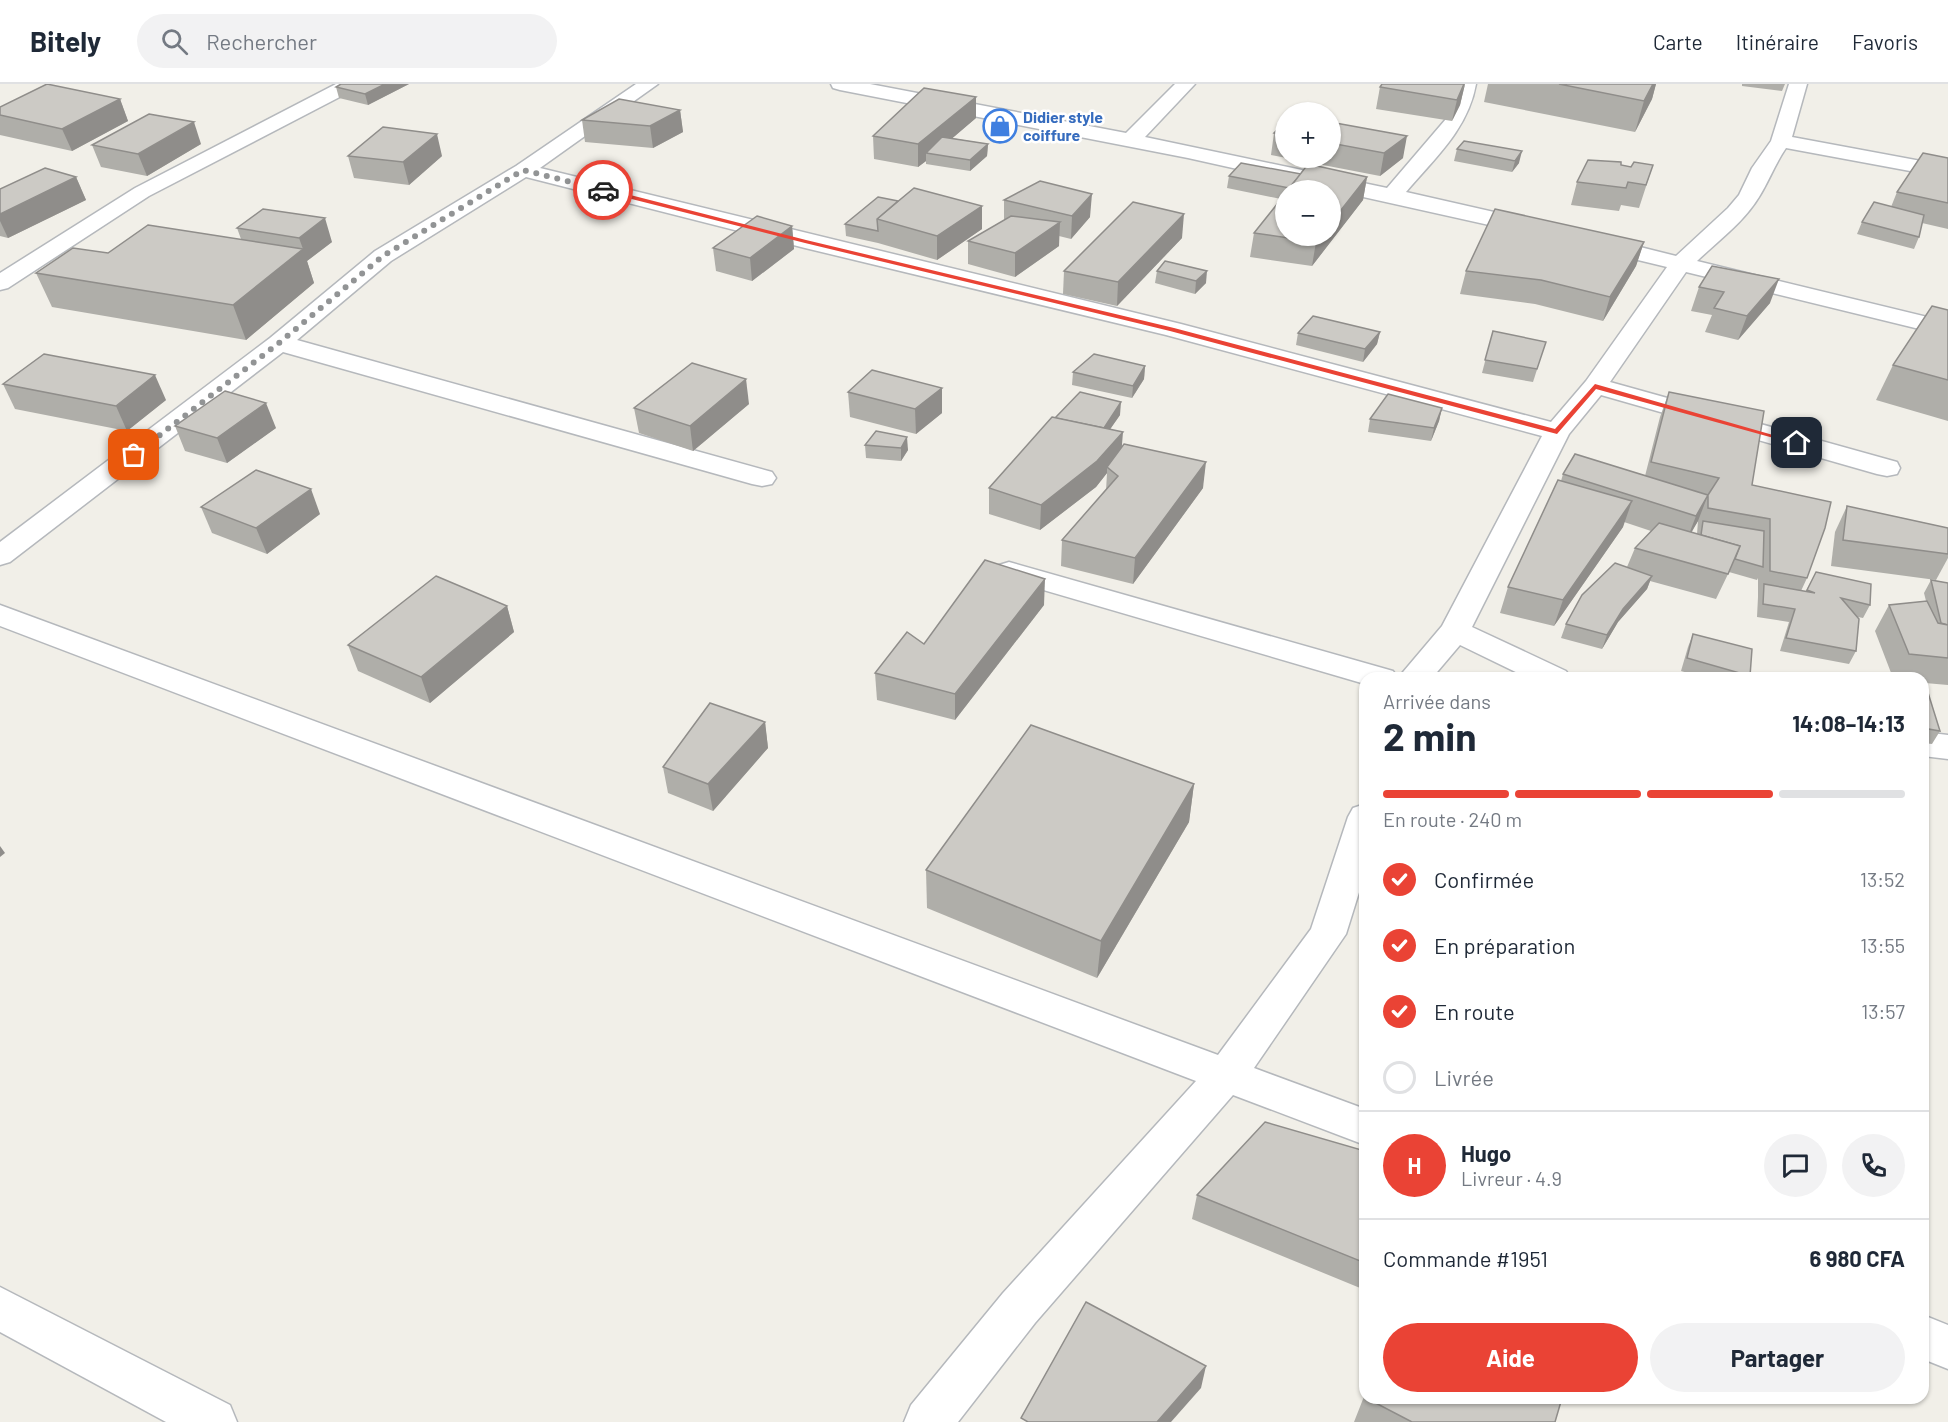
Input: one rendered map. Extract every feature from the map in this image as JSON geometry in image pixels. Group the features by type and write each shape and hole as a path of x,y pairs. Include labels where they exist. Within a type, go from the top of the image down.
{"street":[{"path":"0,282 142,192 350,84"},
{"path":"0,556 279,343 383,256 523,170 649,84"},
{"path":"840,84 1132,139 1393,194 1554,233"},
{"path":"1132,139 1186,84"},
{"path":"1393,194 1455,121 1463,104 1467,84"},
{"path":"1419,672 1455,631 1557,432 1595,386 1681,263 1736,213 1749,196 1762,168 1781,141 1798,84"},
{"path":"1781,141 1948,172"},
{"path":"523,170 805,242 1172,329 1557,432"},
{"path":"1577,238 1948,329"},
{"path":"279,343 762,478"},
{"path":"1595,386 1887,468"},
{"path":"1009,571 1361,672"},
{"path":"0,615 1359,1125"},
{"path":"1455,631 1542,672"},
{"path":"1929,745 1948,747"},
{"path":"928,1422 1019,1308 1226,1075 1328,934 1359,836"},
{"path":"0,1308 213,1422"},
{"path":"1929,1339 1948,1347"}],"building":[{"path":"47,84 120,99 62,129 0,115 0,107"},
{"path":"341,84 385,84 365,94 336,87"},
{"path":"1382,84 1464,84 1457,100 1380,87"},
{"path":"1559,84 1653,84 1644,101"},
{"path":"924,88 976,97 918,144 873,136"},
{"path":"619,99 680,110 650,126 582,120"},
{"path":"149,114 194,122 138,154 92,145"},
{"path":"1341,124 1407,136 1384,153 1341,145"},
{"path":"383,127 437,134 403,162 348,156"},
{"path":"942,137 988,144 970,160 926,153"},
{"path":"1464,141 1522,151 1515,161 1457,149"},
{"path":"1923,153 1948,158 1948,203 1897,192"},
{"path":"1588,160 1621,162 1621,165 1631,167 1634,162 1653,165 1646,185 1628,182 1626,188 1577,182"},
{"path":"1241,163 1301,174 1296,180 1275,180 1275,185 1229,176"},
{"path":"45,168 76,177 0,214 0,189"},
{"path":"1305,168 1326,168 1367,177 1341,210 1341,180 1296,180"},
{"path":"1040,181 1092,194 1072,216 1004,200"},
{"path":"914,188 982,206 937,236 877,219"},
{"path":"878,197 898,201 877,219 878,231 845,224"},
{"path":"1133,202 1184,214 1118,282 1064,271"},
{"path":"1874,202 1924,215 1919,237 1862,222"},
{"path":"1275,207 1275,236 1254,233"},
{"path":"263,209 325,218 299,238 237,228"},
{"path":"1495,209 1644,242 1610,297 1541,280 1466,271"},
{"path":"757,216 792,226 750,258 713,248"},
{"path":"1011,216 1060,222 1015,253 968,241"},
{"path":"148,225 303,249 233,305 36,273 73,248 108,253"},
{"path":"1165,261 1207,271 1196,281 1157,271"},
{"path":"1712,266 1779,279 1747,316 1714,308 1724,292 1699,287"},
{"path":"1932,306 1948,310 1948,380 1893,365"},
{"path":"1313,316 1380,332 1365,349 1298,333"},
{"path":"1493,331 1546,342 1537,369 1485,360"},
{"path":"44,354 155,375 116,406 3,384"},
{"path":"1094,354 1145,366 1133,386 1073,372"},
{"path":"692,363 746,379 690,426 634,408"},
{"path":"872,370 942,388 915,409 848,392"},
{"path":"225,391 266,403 217,438 175,426"},
{"path":"1080,392 1121,402 1104,428 1055,418"},
{"path":"1669,392 1764,411 1752,485 1831,502 1825,528 1807,578 1770,571 1770,519 1708,508 1708,495 1719,478 1651,462"},
{"path":"1388,394 1442,408 1434,428 1370,419"},
{"path":"1052,417 1123,432 1097,461 1041,505 989,488"},
{"path":"876,431 907,437 901,448 865,445"},
{"path":"1124,444 1206,462 1135,558 1062,540 1118,476 1107,467"},
{"path":"1575,454 1708,495 1696,516 1563,474"},
{"path":"256,470 311,489 256,528 201,507"},
{"path":"1558,480 1632,501 1563,600 1508,587"},
{"path":"1847,506 1948,528 1948,554 1843,540"},
{"path":"1703,521 1764,531 1763,567 1735,559 1740,546 1701,535"},
{"path":"1659,523 1740,546 1728,574 1635,548"},
{"path":"985,560 1045,579 955,694 875,673 907,632 924,644"},
{"path":"1615,563 1652,576 1623,609 1607,635 1566,624 1582,595"},
{"path":"1816,572 1871,584 1870,605 1841,598 1859,619 1856,651 1786,638 1795,609 1763,604 1764,584 1815,593 1807,590"},
{"path":"436,576 507,606 421,677 348,645"},
{"path":"1931,580 1948,583 1948,625 1941,623"},
{"path":"1927,601 1938,623 1948,625 1948,658 1909,654 1889,605"},
{"path":"1693,634 1752,649 1750,672 1736,672 1687,658"},
{"path":"1929,696 1940,731 1929,729"},
{"path":"710,703 765,722 708,784 663,767"},
{"path":"1031,725 1194,784 1101,941 926,870"},
{"path":"1265,1122 1359,1149 1359,1261 1197,1195"},
{"path":"1086,1302 1206,1366 1157,1422 1028,1422 1021,1418"},
{"path":"1378,1404 1560,1404 1555,1422 1412,1422"}],"way so far":[{"path":"134,455 279,343 383,256 523,170 603,190"}],"place":[{"name":"Didier style coiffure","path":"1000,126"}],"route":[{"path":"603,190 805,242 1172,329 1557,432 1595,386 1797,443"}]}
